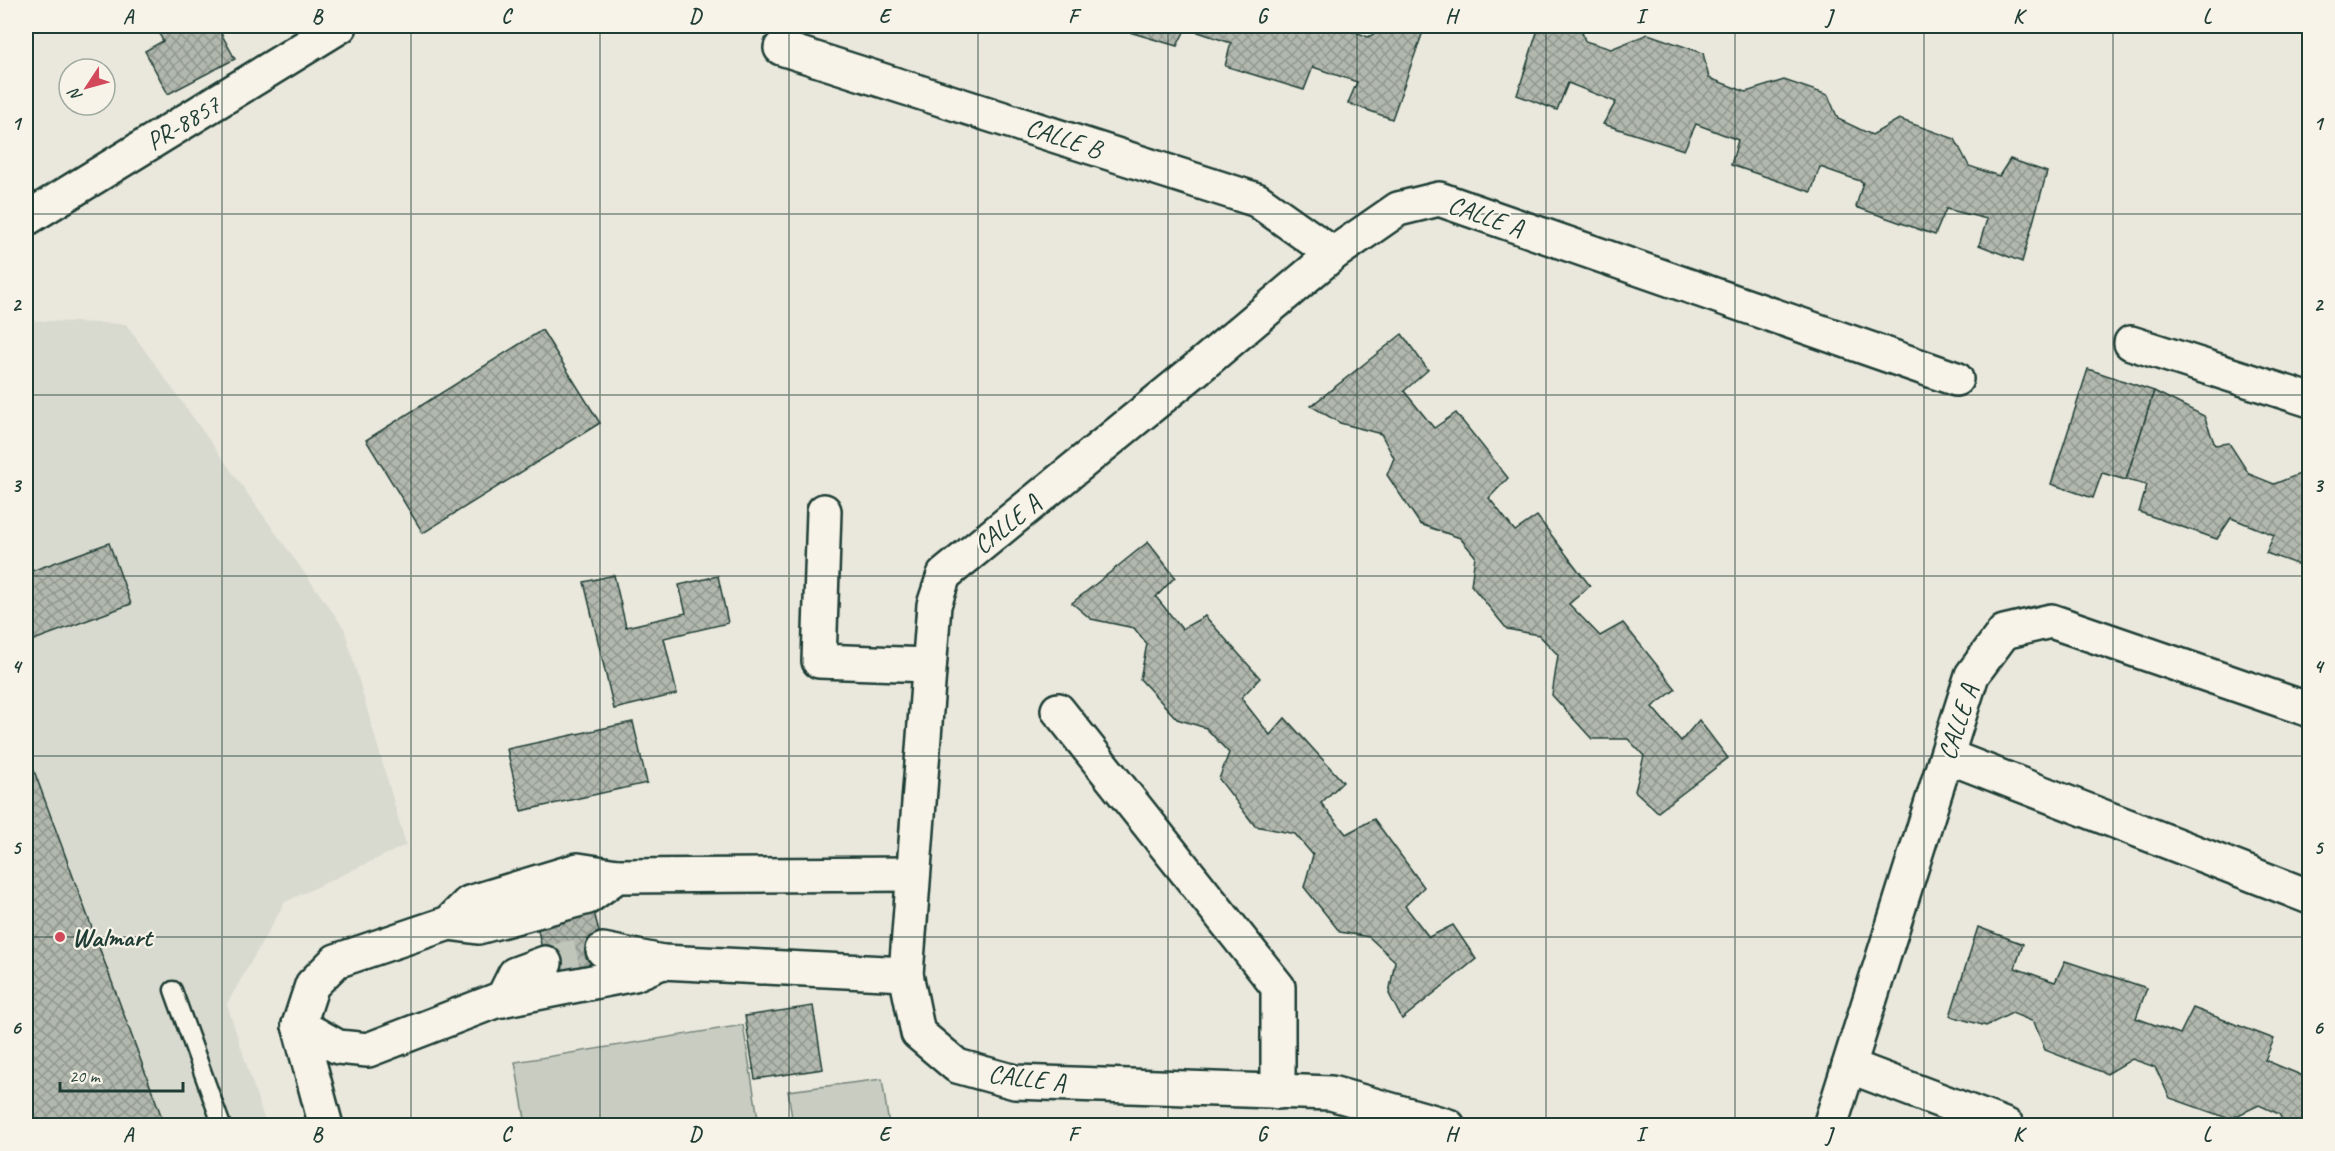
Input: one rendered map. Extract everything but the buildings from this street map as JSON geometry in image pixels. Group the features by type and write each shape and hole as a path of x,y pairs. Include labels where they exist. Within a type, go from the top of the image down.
{"street":[{"name":"PR-8857","path":"26,219 340,26"},
{"name":"CALLE B","path":"782,48 1257,200 1333,254"},
{"name":"CALLE A","path":"1448,1125 1330,1093 1015,1082 957,1066 918,1033 906,974 934,605 944,575 1193,372 1333,254 1398,209 1439,199 1956,379"},
{"path":"2131,343 2310,400"},
{"path":"824,511 819,661 929,665"},
{"name":"CALLE A","path":"1830,1125 1972,675 2004,632 2051,621 2310,710"},
{"path":"1058,710 1278,987 1278,1092"},
{"path":"1947,756 2310,897"},
{"path":"326,1125 299,1025 312,985 336,961 449,923 469,903 578,870 617,876 914,874"},
{"path":"603,950 663,962 906,974"},
{"path":"299,1025 338,1047 368,1050 502,1000 634,974 663,962"},
{"path":"502,1000 515,974 545,963"},
{"path":"1849,1066 2007,1125"}],"lane":[{"path":"173,990 222,1125"}],"shaded area":[{"path":"26,320 126,324 344,628 406,845 285,902 227,1004 266,1125 26,1126"},
{"path":"743,1025 759,1125 526,1125 515,1062"},
{"path":"882,1079 889,1125 793,1125 788,1091"}],"tunnel":[{"path":"545,963 603,950"}],"place":[{"name":"Walmart","path":"60,937"}]}
